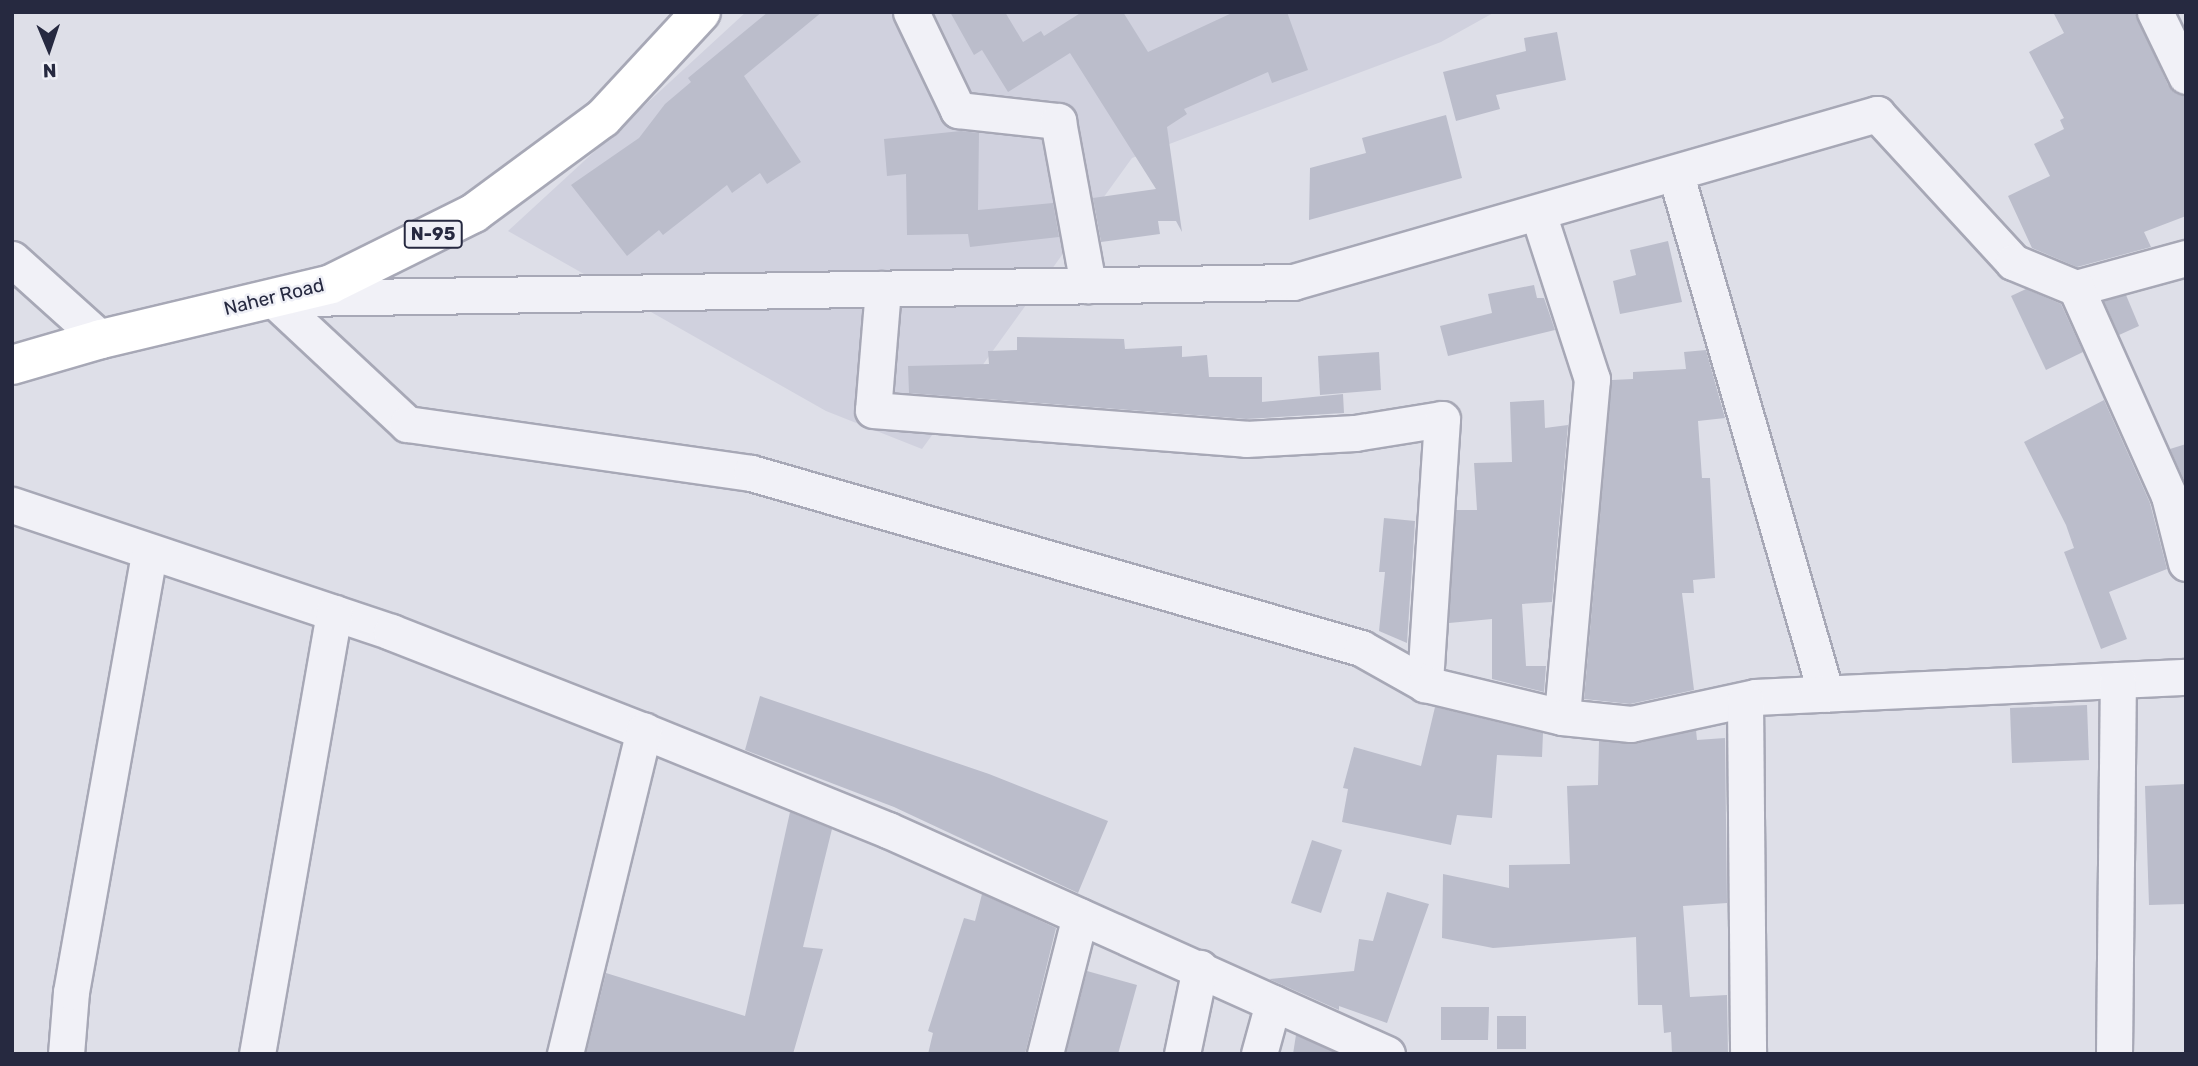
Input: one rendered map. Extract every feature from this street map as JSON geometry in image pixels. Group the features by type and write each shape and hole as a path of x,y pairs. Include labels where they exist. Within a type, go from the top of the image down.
{"main road":[{"name":"Naher Road","path":"12,365 101,339 331,284 474,214 603,118 701,12"}],"street":[{"path":"911,12 958,110 1058,121 1088,285"},
{"path":"2155,12 2186,76"},
{"path":"272,298 1293,282 1676,175 1877,114 2014,262 2076,289 2186,258"},
{"path":"1676,175 1826,694"},
{"path":"1538,213 1592,379 1562,717"},
{"path":"12,259 101,339"},
{"path":"883,289 873,410 1246,439 1355,433 1442,419 1425,684"},
{"path":"2076,289 2169,496 2186,563"},
{"path":"272,298 407,424 751,473 1361,648 1425,684 1562,717 1631,724 1745,700 2186,677"},
{"path":"12,505 334,613 644,731 888,830 1387,1054"},
{"path":"65,1054 71,992 149,553"},
{"path":"257,1054 334,613"},
{"path":"2114,1054 2118,680"},
{"path":"1745,700 1748,1054"},
{"path":"565,1054 644,731"},
{"path":"1045,1054 1080,916"},
{"path":"1182,1054 1200,968"},
{"path":"1259,1054 1273,1003"}],"shaded area":[{"path":"746,12 1495,12 1441,42 1132,158 922,449 826,411 508,231"}],"building":[{"path":"768,12 822,12 744,76 801,162 767,184 760,173 732,193 727,185 663,235 659,230 627,256 571,185 639,138 665,104 691,82 688,78"},
{"path":"950,12 1005,12 1023,42 1041,31 1044,36 1082,12 1123,12 1148,52 1234,12 1287,12 1308,70 1272,83 1268,72 1184,109 1187,114 1167,127 1182,232 1176,221 1158,221 1160,234 1101,242 1093,198 1156,189 1070,53 1008,92 982,50 974,55"},
{"path":"2053,12 2135,12 2168,85 2186,96 2186,216 2144,232 2151,247 2077,267 2032,248 2008,196 2050,176 2034,144 2064,129 2060,120 2064,118 2029,52 2064,33"},
{"path":"1557,32 1566,80 1496,95 1500,109 1456,121 1443,72 1526,51 1524,38"},
{"path":"1446,115 1462,178 1309,220 1310,168 1366,153 1362,138"},
{"path":"961,131 979,133 978,210 1053,203 1059,237 970,247 968,234 907,235 906,174 887,176 884,139"},
{"path":"1668,241 1682,302 1620,314 1613,281 1636,275 1630,250"},
{"path":"1534,285 1537,298 1544,298 1555,330 1448,356 1440,326 1492,313 1488,294"},
{"path":"2026,289 2061,304 2083,352 2046,370 2011,296"},
{"path":"2126,295 2139,326 2119,335 2104,301"},
{"path":"1017,337 1124,339 1125,349 1182,346 1182,357 1207,355 1209,377 1262,377 1262,402 1343,394 1344,413 1246,419 909,393 908,366 989,364 988,351 1017,350"},
{"path":"1706,350 1725,418 1698,421 1702,478 1710,478 1715,578 1693,580 1694,593 1682,593 1694,690 1630,704 1584,699 1612,380 1633,379 1633,372 1686,369 1684,352"},
{"path":"1379,352 1381,390 1320,395 1318,356"},
{"path":"1544,400 1545,428 1568,425 1552,602 1522,604 1526,666 1546,666 1544,692 1492,679 1492,619 1449,623 1456,510 1477,510 1474,463 1512,462 1510,402"},
{"path":"2104,400 2150,503 2167,569 2109,592 2127,639 2101,649 2064,552 2074,548 2066,525 2024,442"},
{"path":"2186,444 2186,484 2170,449"},
{"path":"1384,518 1415,521 1407,643 1379,631 1385,572 1379,572"},
{"path":"760,696 989,774 1108,821 1078,893 894,807 745,750"},
{"path":"2087,705 2089,760 2012,763 2010,708"},
{"path":"1435,707 1543,733 1542,757 1497,755 1492,818 1457,815 1451,845 1342,822 1348,789 1343,788 1354,747 1421,766"},
{"path":"1696,730 1697,740 1725,738 1727,903 1683,906 1690,997 1727,995 1728,1054 1672,1054 1671,1032 1664,1033 1662,1005 1638,1005 1636,937 1493,948 1442,938 1443,874 1509,888 1509,865 1570,864 1567,786 1598,785 1599,741 1635,744"},
{"path":"2186,784 2186,904 2149,905 2145,786"},
{"path":"790,812 832,829 803,947 823,949 793,1054 586,1054 606,973 745,1016"},
{"path":"1312,840 1342,850 1321,913 1291,903"},
{"path":"1387,892 1429,904 1387,1023 1339,1006 1339,1010 1269,979 1354,971 1359,939 1373,941"},
{"path":"982,894 1056,928 1025,1054 928,1054 933,1033 928,1031 964,918 975,921"},
{"path":"1087,971 1137,985 1118,1054 1066,1054"},
{"path":"1441,1007 1489,1007 1488,1040 1441,1040"},
{"path":"1497,1016 1526,1016 1526,1049 1497,1049"},
{"path":"1296,1035 1337,1053 1337,1054 1293,1054"}]}
